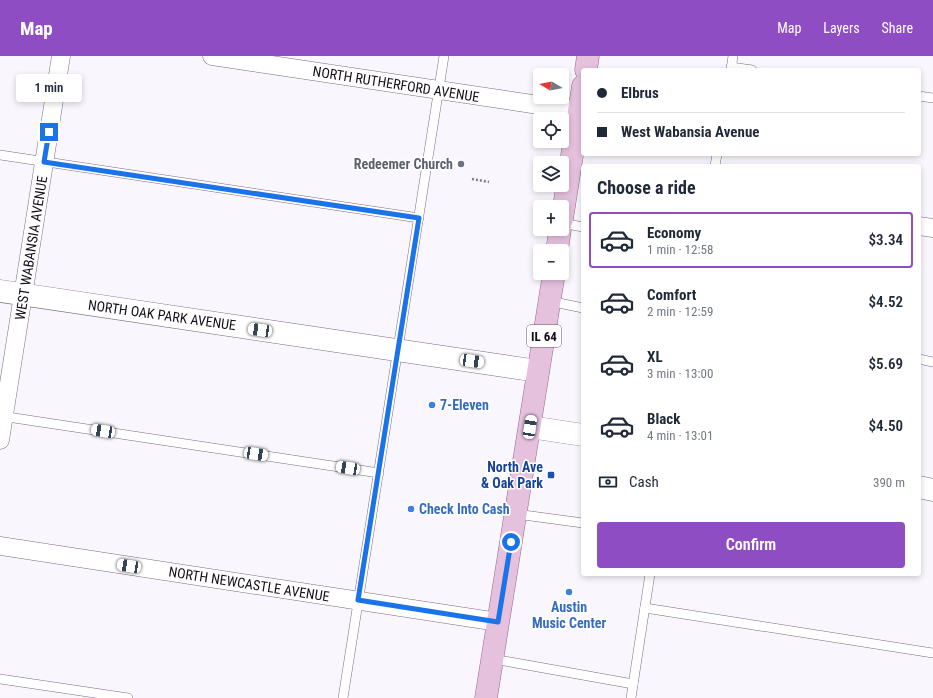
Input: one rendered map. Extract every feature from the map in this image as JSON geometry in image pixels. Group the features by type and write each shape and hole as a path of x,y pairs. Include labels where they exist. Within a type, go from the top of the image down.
{"main road":[{"path":"586,68 588,56"},
{"path":"568,200 576,172 581,98"},
{"name":"IL 64","path":"486,698 553,280"}],"street":[{"name":"WEST WABANSIA AVENUE","path":"0,440 2,416 61,56"},
{"name":"NORTH RUTHERFORD AVENUE","path":"212,56 579,111"},
{"path":"921,226 933,228"},
{"name":"NORTH OAK PARK AVENUE","path":"0,291 538,371"},
{"path":"530,427 581,435"},
{"path":"921,487 933,490"},
{"name":"NORTH NEWCASTLE AVENUE","path":"0,546 498,622"}],"lane":[{"path":"343,698 444,56"},
{"path":"731,68 733,56"},
{"path":"921,96 933,98"},
{"path":"0,155 419,218"},
{"path":"569,224 581,227"},
{"path":"549,301 581,308"},
{"path":"921,360 933,362"},
{"path":"2,416 379,473"},
{"path":"516,514 581,523"},
{"path":"631,698 650,576"},
{"path":"645,608 933,653"},
{"path":"493,659 633,684"},
{"path":"0,679 128,698"}],"path":[{"path":"472,179 489,182"}],"place":[{"name":"Redeemer Church","path":"461,164"},
{"name":"7-Eleven","path":"432,405"},
{"name":"North Ave & Oak Park","path":"551,475"},
{"name":"Check Into Cash","path":"411,509"},
{"name":"Austin Music Center","path":"569,592"}],"route":[{"path":"49,132 44,162 419,218 358,600 498,622 511,542"}]}
